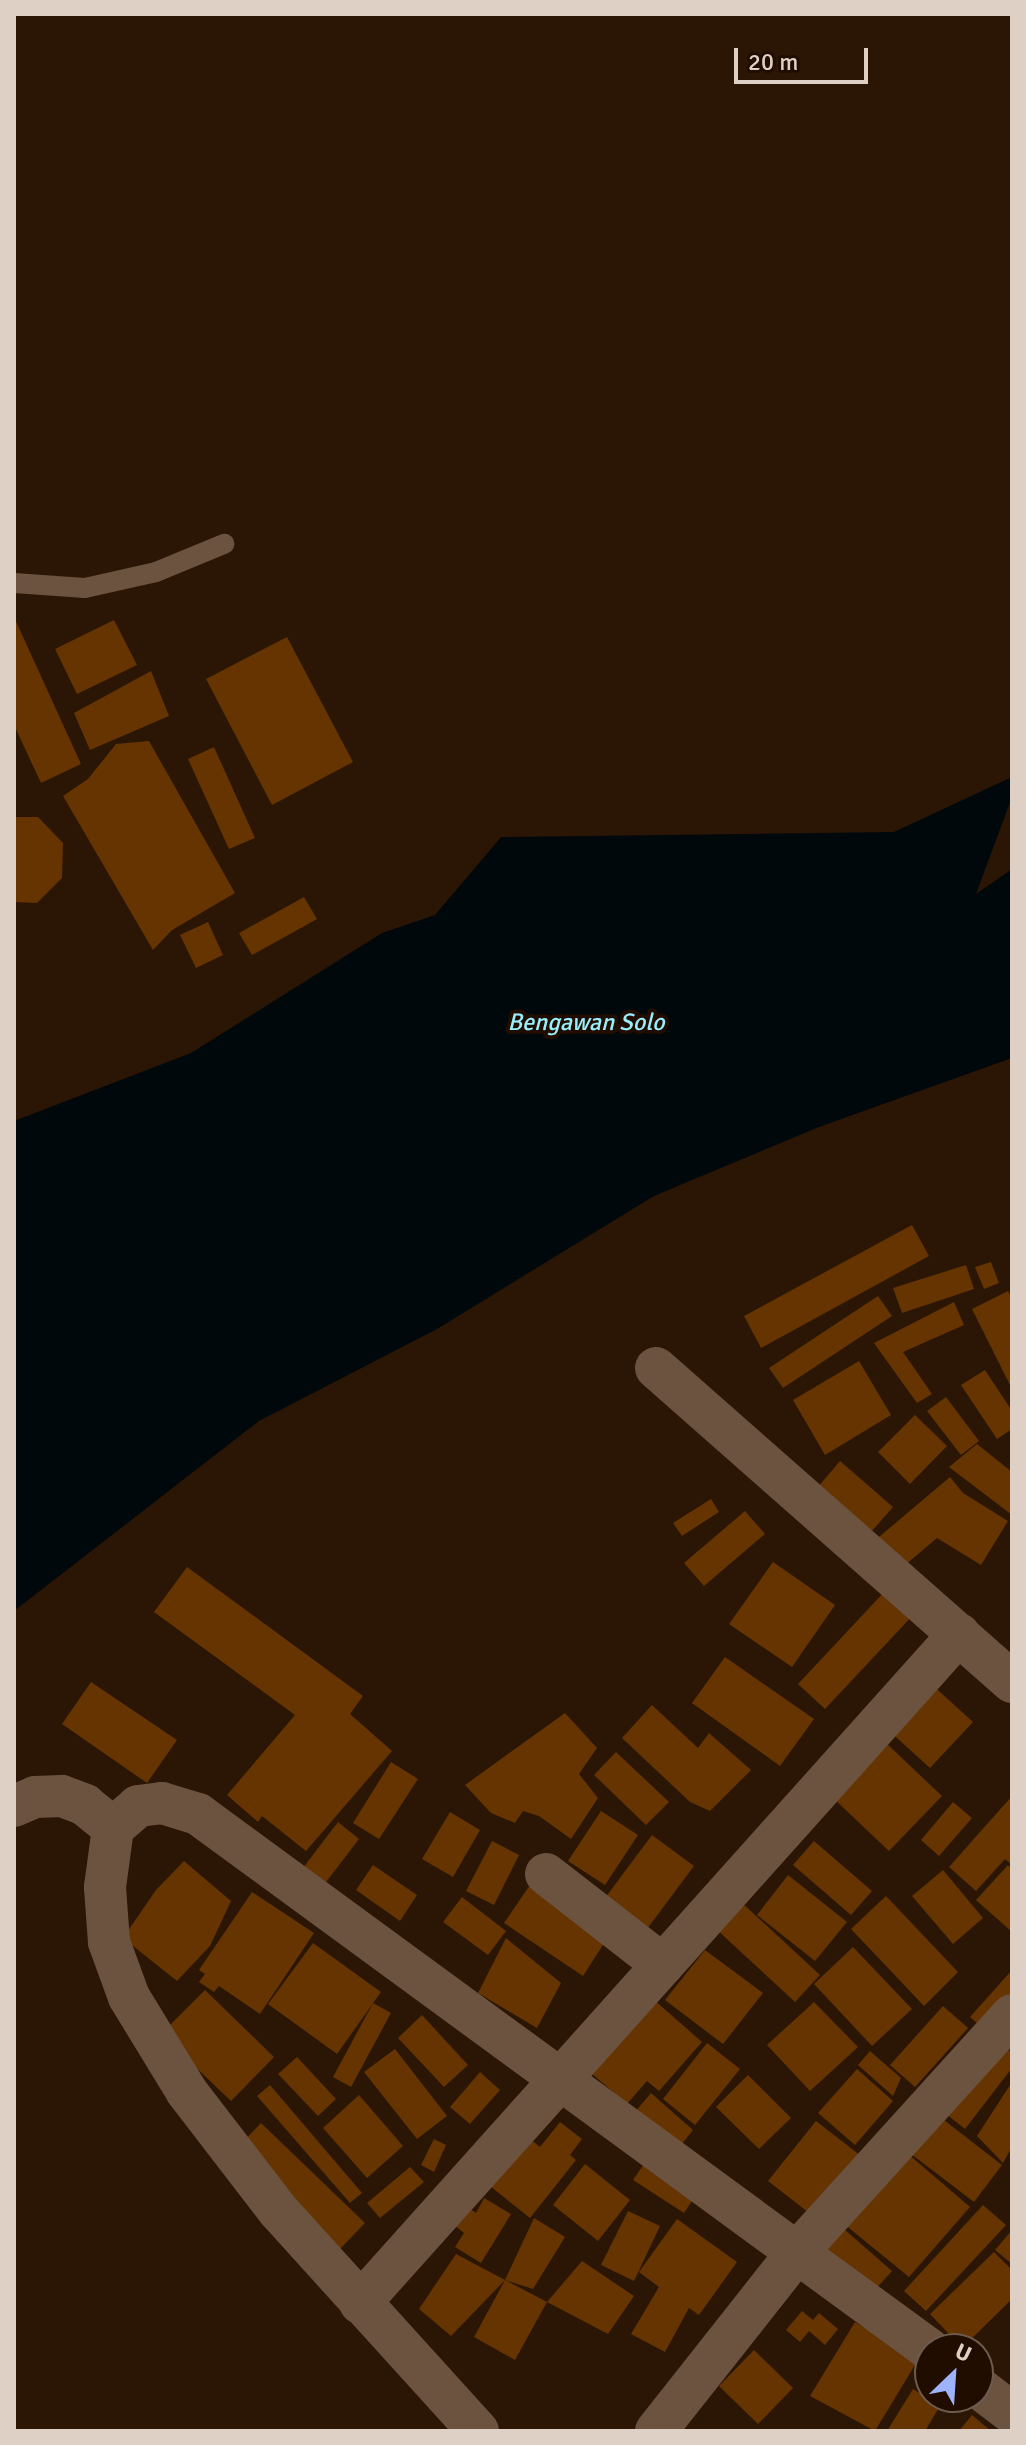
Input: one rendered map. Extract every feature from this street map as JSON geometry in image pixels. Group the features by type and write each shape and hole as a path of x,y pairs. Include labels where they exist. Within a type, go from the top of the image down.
{"street":[{"path":"656,1368 1012,1682"},
{"path":"360,2303 959,1634"},
{"path":"14,1806 35,1797 62,1796 85,1805 113,1828"},
{"path":"478,2431 277,2209 187,2092 129,1997 109,1942 105,1887 113,1828 138,1806 162,1803 198,1814 799,2250 914,2338"},
{"path":"546,1874 663,1965"},
{"path":"656,2431 799,2250 1012,2015"},
{"path":"994,2399 1012,2413"}],"lane":[{"path":"14,583 85,588 156,572 224,544"}],"water":[{"name":"Bengawan Solo","path":"1012,777 1012,797 976,894 1012,869 1012,1058 819,1127 654,1196 437,1329 259,1421 14,1611 14,1121 191,1053 382,933 435,915 501,837 894,832"}],"building":[{"path":"14,617 81,764 41,783 14,725"},
{"path":"114,620 137,665 77,694 55,649"},
{"path":"287,637 353,762 272,805 206,679"},
{"path":"151,671 169,716 90,750 74,713"},
{"path":"149,741 235,893 172,930 153,950 63,796 88,779 116,744"},
{"path":"214,747 255,838 229,849 188,759"},
{"path":"14,817 38,817 63,843 62,878 37,903 14,902"},
{"path":"304,897 317,919 252,955 239,933"},
{"path":"208,922 223,955 196,968 180,935"},
{"path":"912,1225 929,1256 761,1348 744,1316"},
{"path":"991,1262 999,1283 984,1289 975,1267"},
{"path":"966,1265 974,1289 902,1313 893,1288"},
{"path":"1008,1291 1012,1298 1012,1389 972,1309"},
{"path":"878,1296 892,1316 783,1388 769,1368"},
{"path":"954,1302 964,1325 903,1352 932,1394 917,1403 874,1343"},
{"path":"859,1361 891,1415 825,1455 793,1400"},
{"path":"985,1370 1012,1411 1012,1429 997,1439 961,1385"},
{"path":"946,1397 979,1441 961,1455 927,1411"},
{"path":"915,1415 947,1446 910,1484 878,1452"},
{"path":"977,1444 1012,1472 1012,1515 949,1467"},
{"path":"840,1461 893,1507 864,1540 812,1494"},
{"path":"950,1477 963,1493 1008,1521 981,1565 937,1538 898,1571 873,1542"},
{"path":"711,1499 719,1512 682,1536 673,1523"},
{"path":"745,1511 765,1534 704,1586 684,1563"},
{"path":"773,1562 835,1605 792,1667 729,1624"},
{"path":"187,1567 363,1696 350,1714 392,1751 306,1851 262,1816 258,1822 227,1795 295,1715 154,1612"},
{"path":"887,1589 915,1613 825,1709 798,1684"},
{"path":"725,1657 814,1719 780,1766 692,1703"},
{"path":"91,1682 177,1740 147,1783 62,1724"},
{"path":"929,1682 973,1722 930,1768 886,1728"},
{"path":"652,1705 698,1748 709,1733 751,1770 710,1811 690,1802 622,1738"},
{"path":"565,1713 597,1748 579,1774 598,1798 571,1839 539,1816 523,1811 515,1823 491,1813 465,1785"},
{"path":"885,1742 942,1796 889,1851 832,1797"},
{"path":"616,1752 669,1802 646,1825 594,1775"},
{"path":"391,1762 418,1779 379,1839 353,1823"},
{"path":"1012,1796 1012,1865 1005,1859 976,1891 949,1867"},
{"path":"953,1802 972,1818 939,1856 921,1840"},
{"path":"601,1811 638,1835 605,1885 568,1861"},
{"path":"450,1812 480,1830 453,1877 422,1859"},
{"path":"338,1822 359,1839 317,1894 296,1877"},
{"path":"652,1835 694,1866 647,1929 605,1898"},
{"path":"492,1841 519,1855 494,1905 466,1891"},
{"path":"814,1841 872,1891 851,1915 793,1865"},
{"path":"184,1861 231,1901 210,1946 177,1981 123,1938 156,1890"},
{"path":"373,1865 417,1895 400,1921 356,1890"},
{"path":"1008,1865 1012,1869 1012,1932 976,1900"},
{"path":"943,1870 983,1918 953,1944 912,1896"},
{"path":"788,1875 847,1922 815,1961 757,1915"},
{"path":"532,1882 610,1934 583,1976 504,1923"},
{"path":"252,1892 314,1933 260,2014 219,1986 214,1992 199,1982 205,1974 199,1970"},
{"path":"886,1896 958,1972 924,2006 851,1929"},
{"path":"462,1897 506,1931 488,1955 443,1922"},
{"path":"740,1901 820,1975 795,2002 715,1928"},
{"path":"506,1938 561,1983 537,2028 478,1993"},
{"path":"313,1943 381,1992 337,2054 268,2004"},
{"path":"853,1947 912,2009 872,2046 814,1984"},
{"path":"705,1950 763,1993 723,2044 665,2000"},
{"path":"1012,1970 1012,2007 989,2033 970,2017"},
{"path":"205,1990 274,2057 231,2101 161,2034"},
{"path":"653,1999 702,2042 659,2091 647,2081 627,2104 590,2072"},
{"path":"814,2002 858,2047 810,2091 767,2045"},
{"path":"373,2003 391,2013 351,2087 333,2077"},
{"path":"943,2006 968,2028 915,2087 890,2065"},
{"path":"422,2015 468,2065 444,2087 398,2038"},
{"path":"995,2040 1012,2053 1012,2068 965,2129 941,2110"},
{"path":"707,2043 740,2069 695,2125 663,2099"},
{"path":"395,2049 447,2116 417,2139 364,2072"},
{"path":"870,2051 901,2078 893,2096 858,2065"},
{"path":"297,2057 336,2099 318,2116 278,2074"},
{"path":"857,2069 893,2101 855,2145 818,2113"},
{"path":"480,2072 500,2090 470,2124 450,2107"},
{"path":"748,2075 791,2118 759,2149 716,2107"},
{"path":"1012,2082 1012,2147 1003,2163 977,2136"},
{"path":"270,2085 362,2193 350,2203 257,2096"},
{"path":"651,2093 693,2130 677,2150 634,2113"},
{"path":"359,2095 403,2146 367,2178 323,2128"},
{"path":"931,2110 1002,2165 974,2202 902,2147"},
{"path":"816,2121 861,2156 813,2216 768,2181"},
{"path":"560,2122 582,2139 570,2155 576,2160 530,2218 480,2178 518,2129 540,2147"},
{"path":"261,2123 365,2223 340,2249 237,2148"},
{"path":"434,2139 446,2145 434,2172 421,2165"},
{"path":"900,2147 970,2207 909,2277 838,2219"},
{"path":"650,2155 700,2189 684,2213 633,2180"},
{"path":"585,2164 630,2200 598,2241 553,2205"},
{"path":"410,2167 424,2182 380,2218 367,2203"},
{"path":"484,2198 511,2214 481,2263 455,2247 464,2233 444,2217 458,2199 476,2213"},
{"path":"983,2205 1006,2225 926,2311 904,2291"},
{"path":"628,2211 660,2226 634,2281 601,2265"},
{"path":"534,2218 565,2237 533,2289 505,2280"},
{"path":"677,2219 737,2262 699,2315 689,2308 665,2352 631,2334 659,2287 639,2272"},
{"path":"836,2222 892,2271 873,2292 817,2243"},
{"path":"1012,2230 1012,2264 995,2250"},
{"path":"994,2252 1012,2270 1012,2299 977,2333 948,2333 930,2314"},
{"path":"456,2254 505,2280 451,2336 419,2309"},
{"path":"582,2261 634,2296 608,2334 547,2302"},
{"path":"505,2280 547,2302 515,2360 474,2337"},
{"path":"802,2311 813,2320 819,2313 838,2329 825,2345 809,2331 800,2342 786,2330"},
{"path":"855,2322 914,2358 914,2367 875,2431 810,2396"},
{"path":"754,2350 793,2388 758,2424 719,2386"},
{"path":"913,2389 914,2413 936,2413 925,2431 887,2431"},
{"path":"972,2415 991,2431 959,2431"}]}
